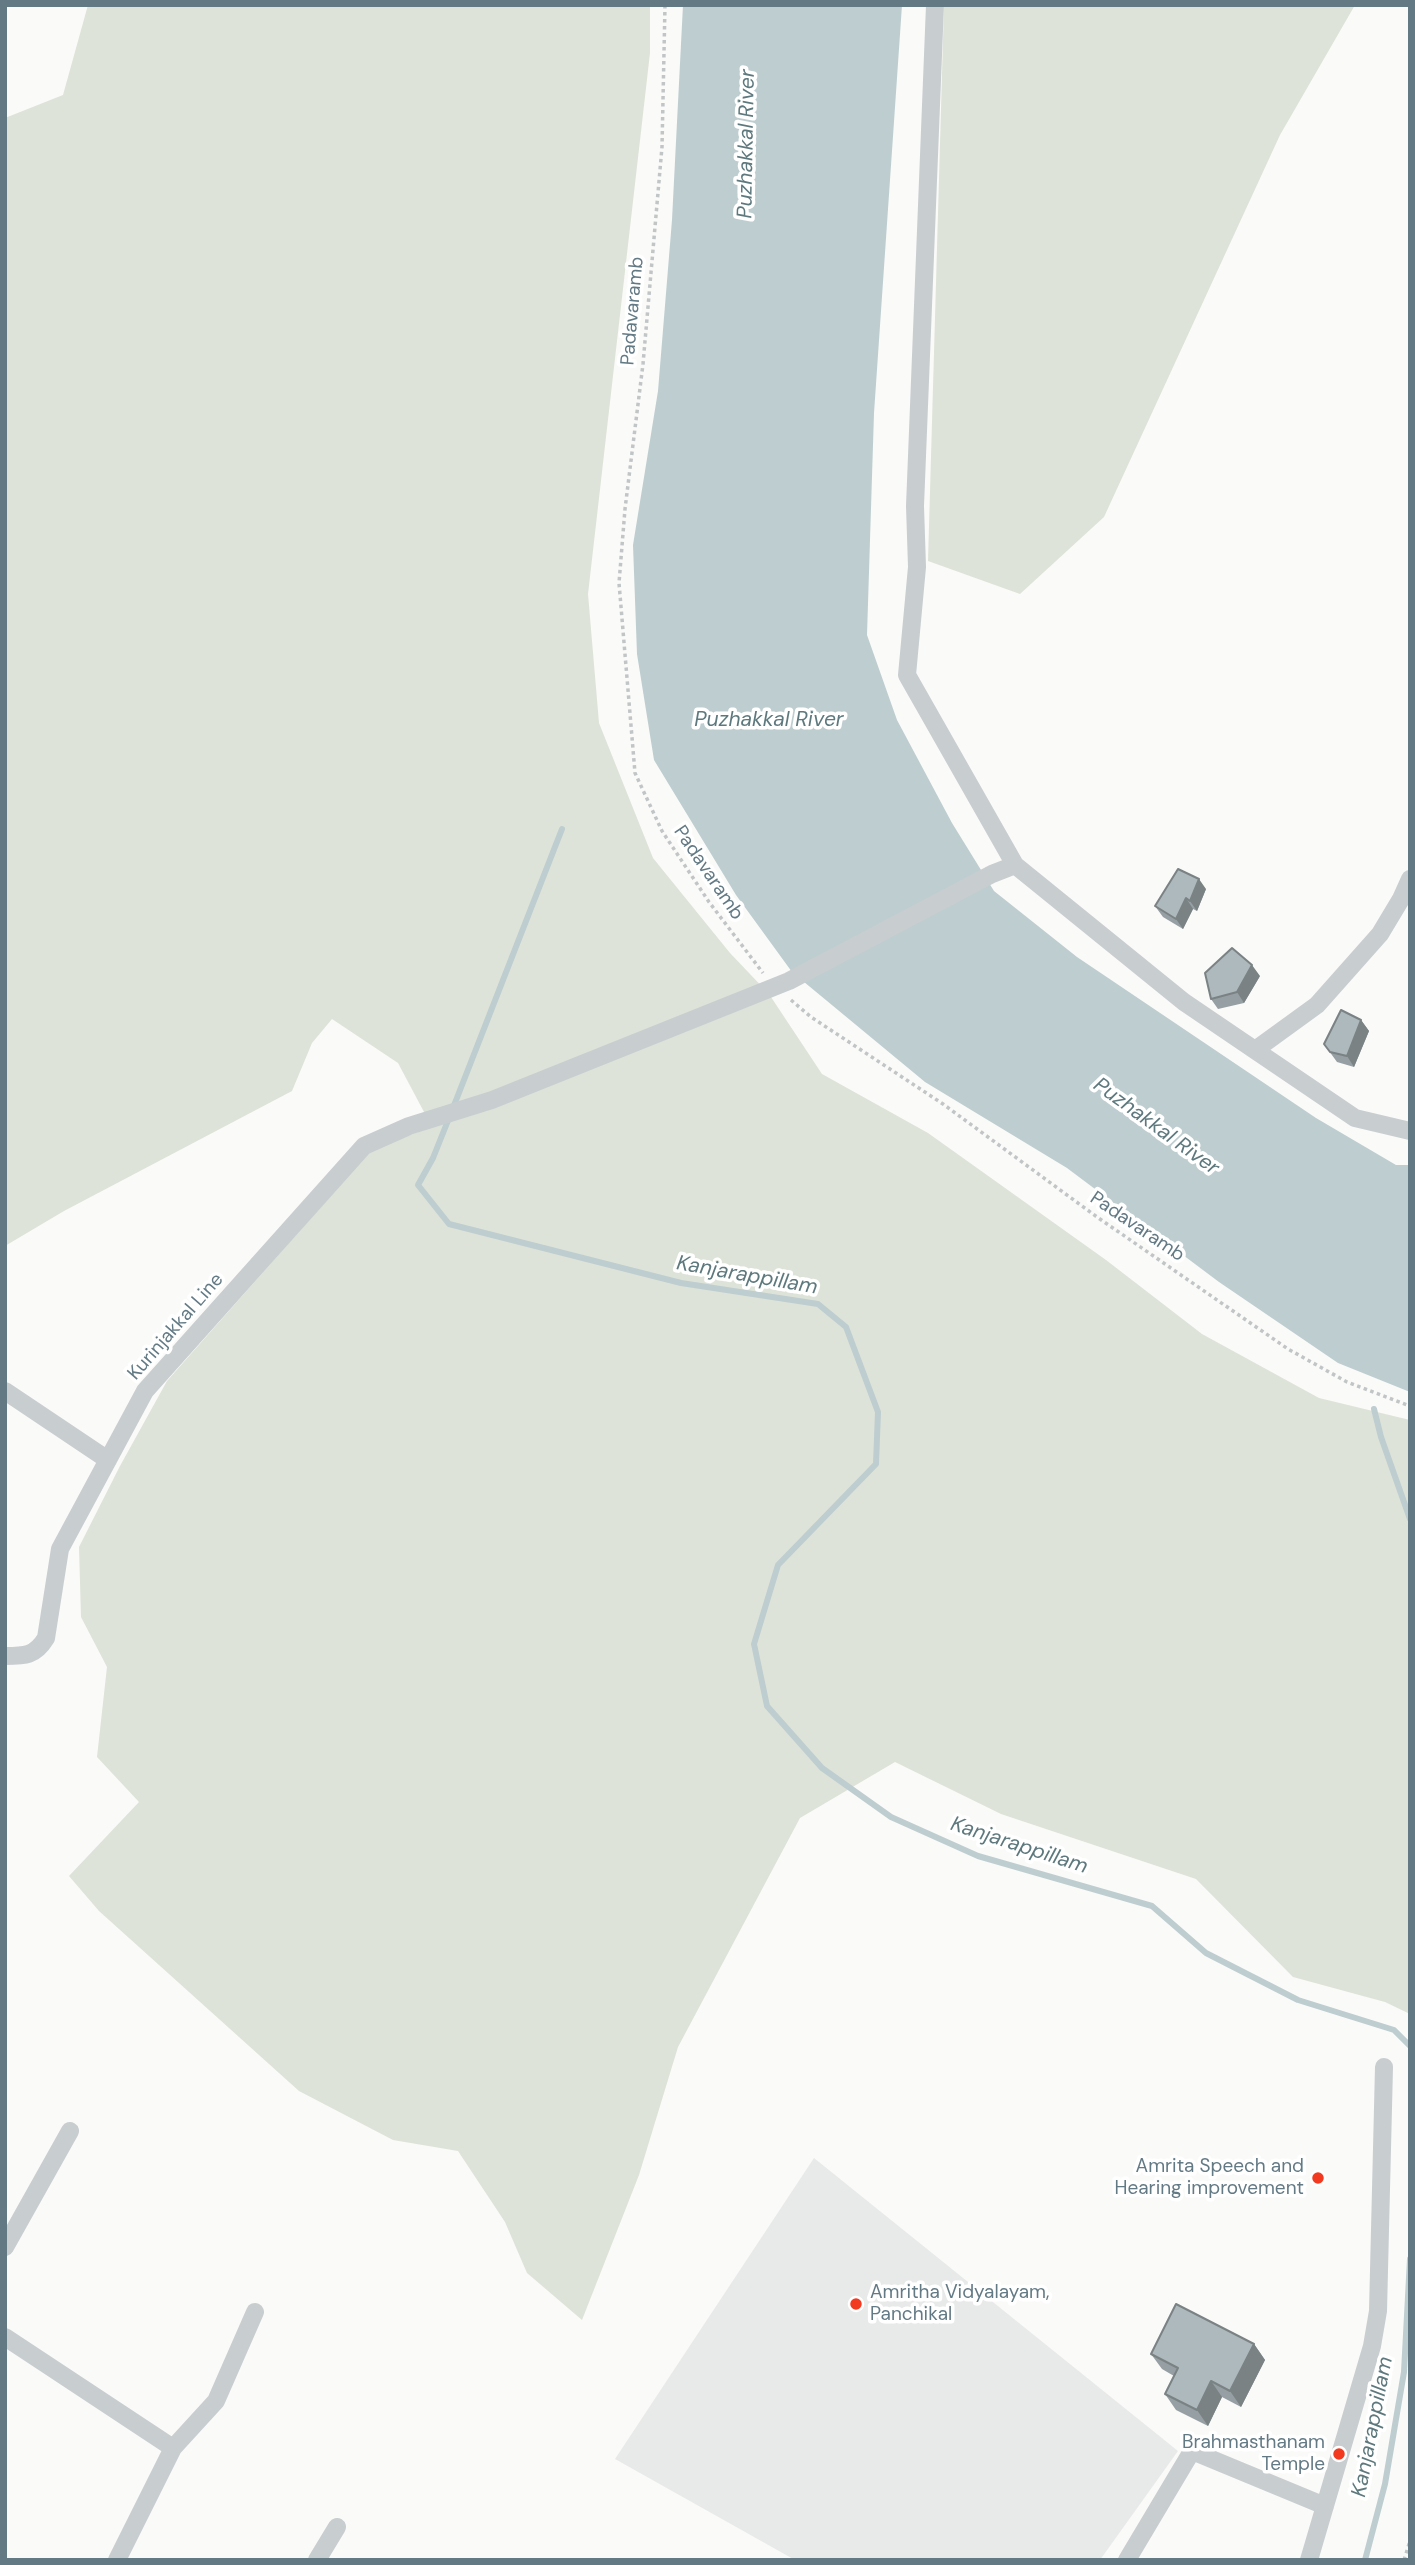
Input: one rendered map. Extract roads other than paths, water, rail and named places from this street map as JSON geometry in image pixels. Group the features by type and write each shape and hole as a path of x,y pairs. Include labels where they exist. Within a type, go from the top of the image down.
{"street":[{"path":"935,5 915,506 917,567 907,676 1015,865 1184,1002 1255,1051 1355,1118 1410,1131"},
{"name":"Kurinjakkal Line","path":"5,1656 28,1656 39,1650 46,1638 60,1549 145,1391 364,1146 409,1126 472,1108 782,984 992,874 1015,865"},
{"path":"1255,1051 1317,1005 1381,934 1410,879"},
{"path":"5,1391 108,1460"},
{"path":"1309,2560 1372,2346 1378,2311 1384,2067"},
{"path":"5,2246 70,2131"},
{"path":"117,2560 173,2448 216,2401 255,2312"},
{"path":"5,2337 173,2448"},
{"path":"1127,2560 1192,2451 1325,2506"},
{"path":"317,2560 337,2526"}],"water":[{"name":"Puzhakkal River","path":"683,5 902,5 874,413 867,635 897,720 952,823 994,891 1077,957 1316,1118 1396,1165 1410,1165 1410,1392 1338,1363 1219,1282 1067,1168 925,1082 792,972 736,895 654,760 637,654 633,545 658,391 672,220"}],"waterway":[{"name":"Kanjarappillam","path":"453,1108 562,829"},
{"name":"Kanjarappillam","path":"449,1118 433,1158 418,1185 449,1224 681,1283 818,1304 846,1327 878,1412 876,1464 778,1565 754,1644 767,1706 822,1768 891,1817 978,1856 1152,1906 1206,1953 1298,2000 1394,2030 1410,2046"},
{"path":"1374,1409 1410,1519"},
{"name":"Kanjarappillam","path":"1365,2560 1385,2484 1404,2372 1410,2259"}],"place":[{"name":"Amrita Speech and Hearing improvement","path":"1318,2178"},
{"name":"Amritha Vidyalayam, Panchikal","path":"856,2304"},
{"name":"Brahmasthanam Temple","path":"1339,2454"}]}
